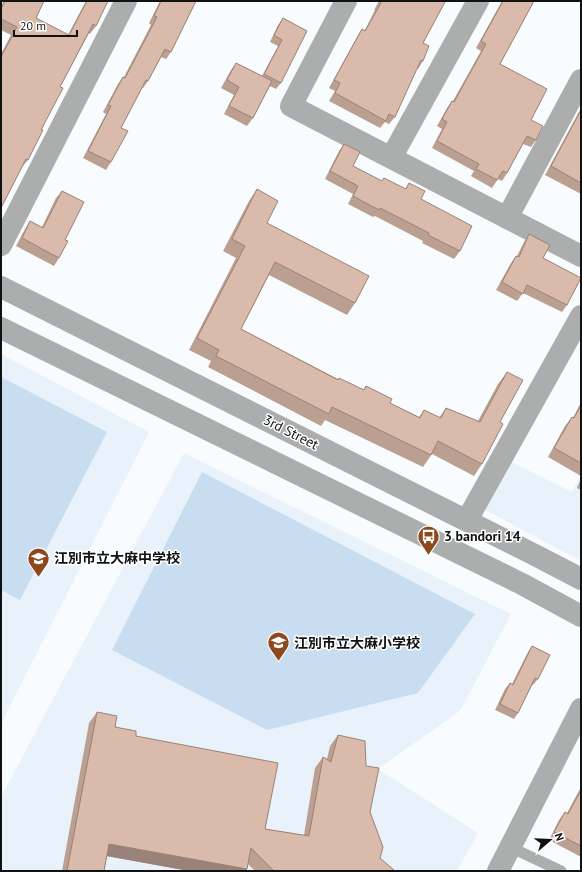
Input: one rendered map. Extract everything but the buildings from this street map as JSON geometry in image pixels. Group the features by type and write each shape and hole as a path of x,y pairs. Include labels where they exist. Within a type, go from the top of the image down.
{"street":[{"path":"1,245 126,1"},
{"path":"346,1 291,106 581,256"},
{"path":"391,158 478,1"},
{"path":"507,218 581,80"},
{"name":"3rd Street","path":"1,287 467,520 581,579"},
{"path":"467,520 581,316"},
{"path":"1,328 515,580 581,616"},
{"path":"498,871 510,847 575,735 581,709"}],"lane":[{"path":"510,847 560,871"}],"shaded area":[{"name":"江別市立大麻中学校","path":"1,354 149,432 1,724"},
{"path":"1,377 107,432 20,600 1,590"},
{"name":"江別市立大麻小学校","path":"184,453 511,614 460,711 378,769 478,833 457,871 1,871 1,797"},
{"path":"511,462 572,492 581,475 581,561 485,510"},
{"path":"202,472 475,614 418,693 267,730 112,650"}],"place":[{"name":"3 bandori 14","path":"429,556"},
{"name":"江別市立大麻中学校","path":"38,578"},
{"name":"江別市立大麻小学校","path":"279,662"}]}
